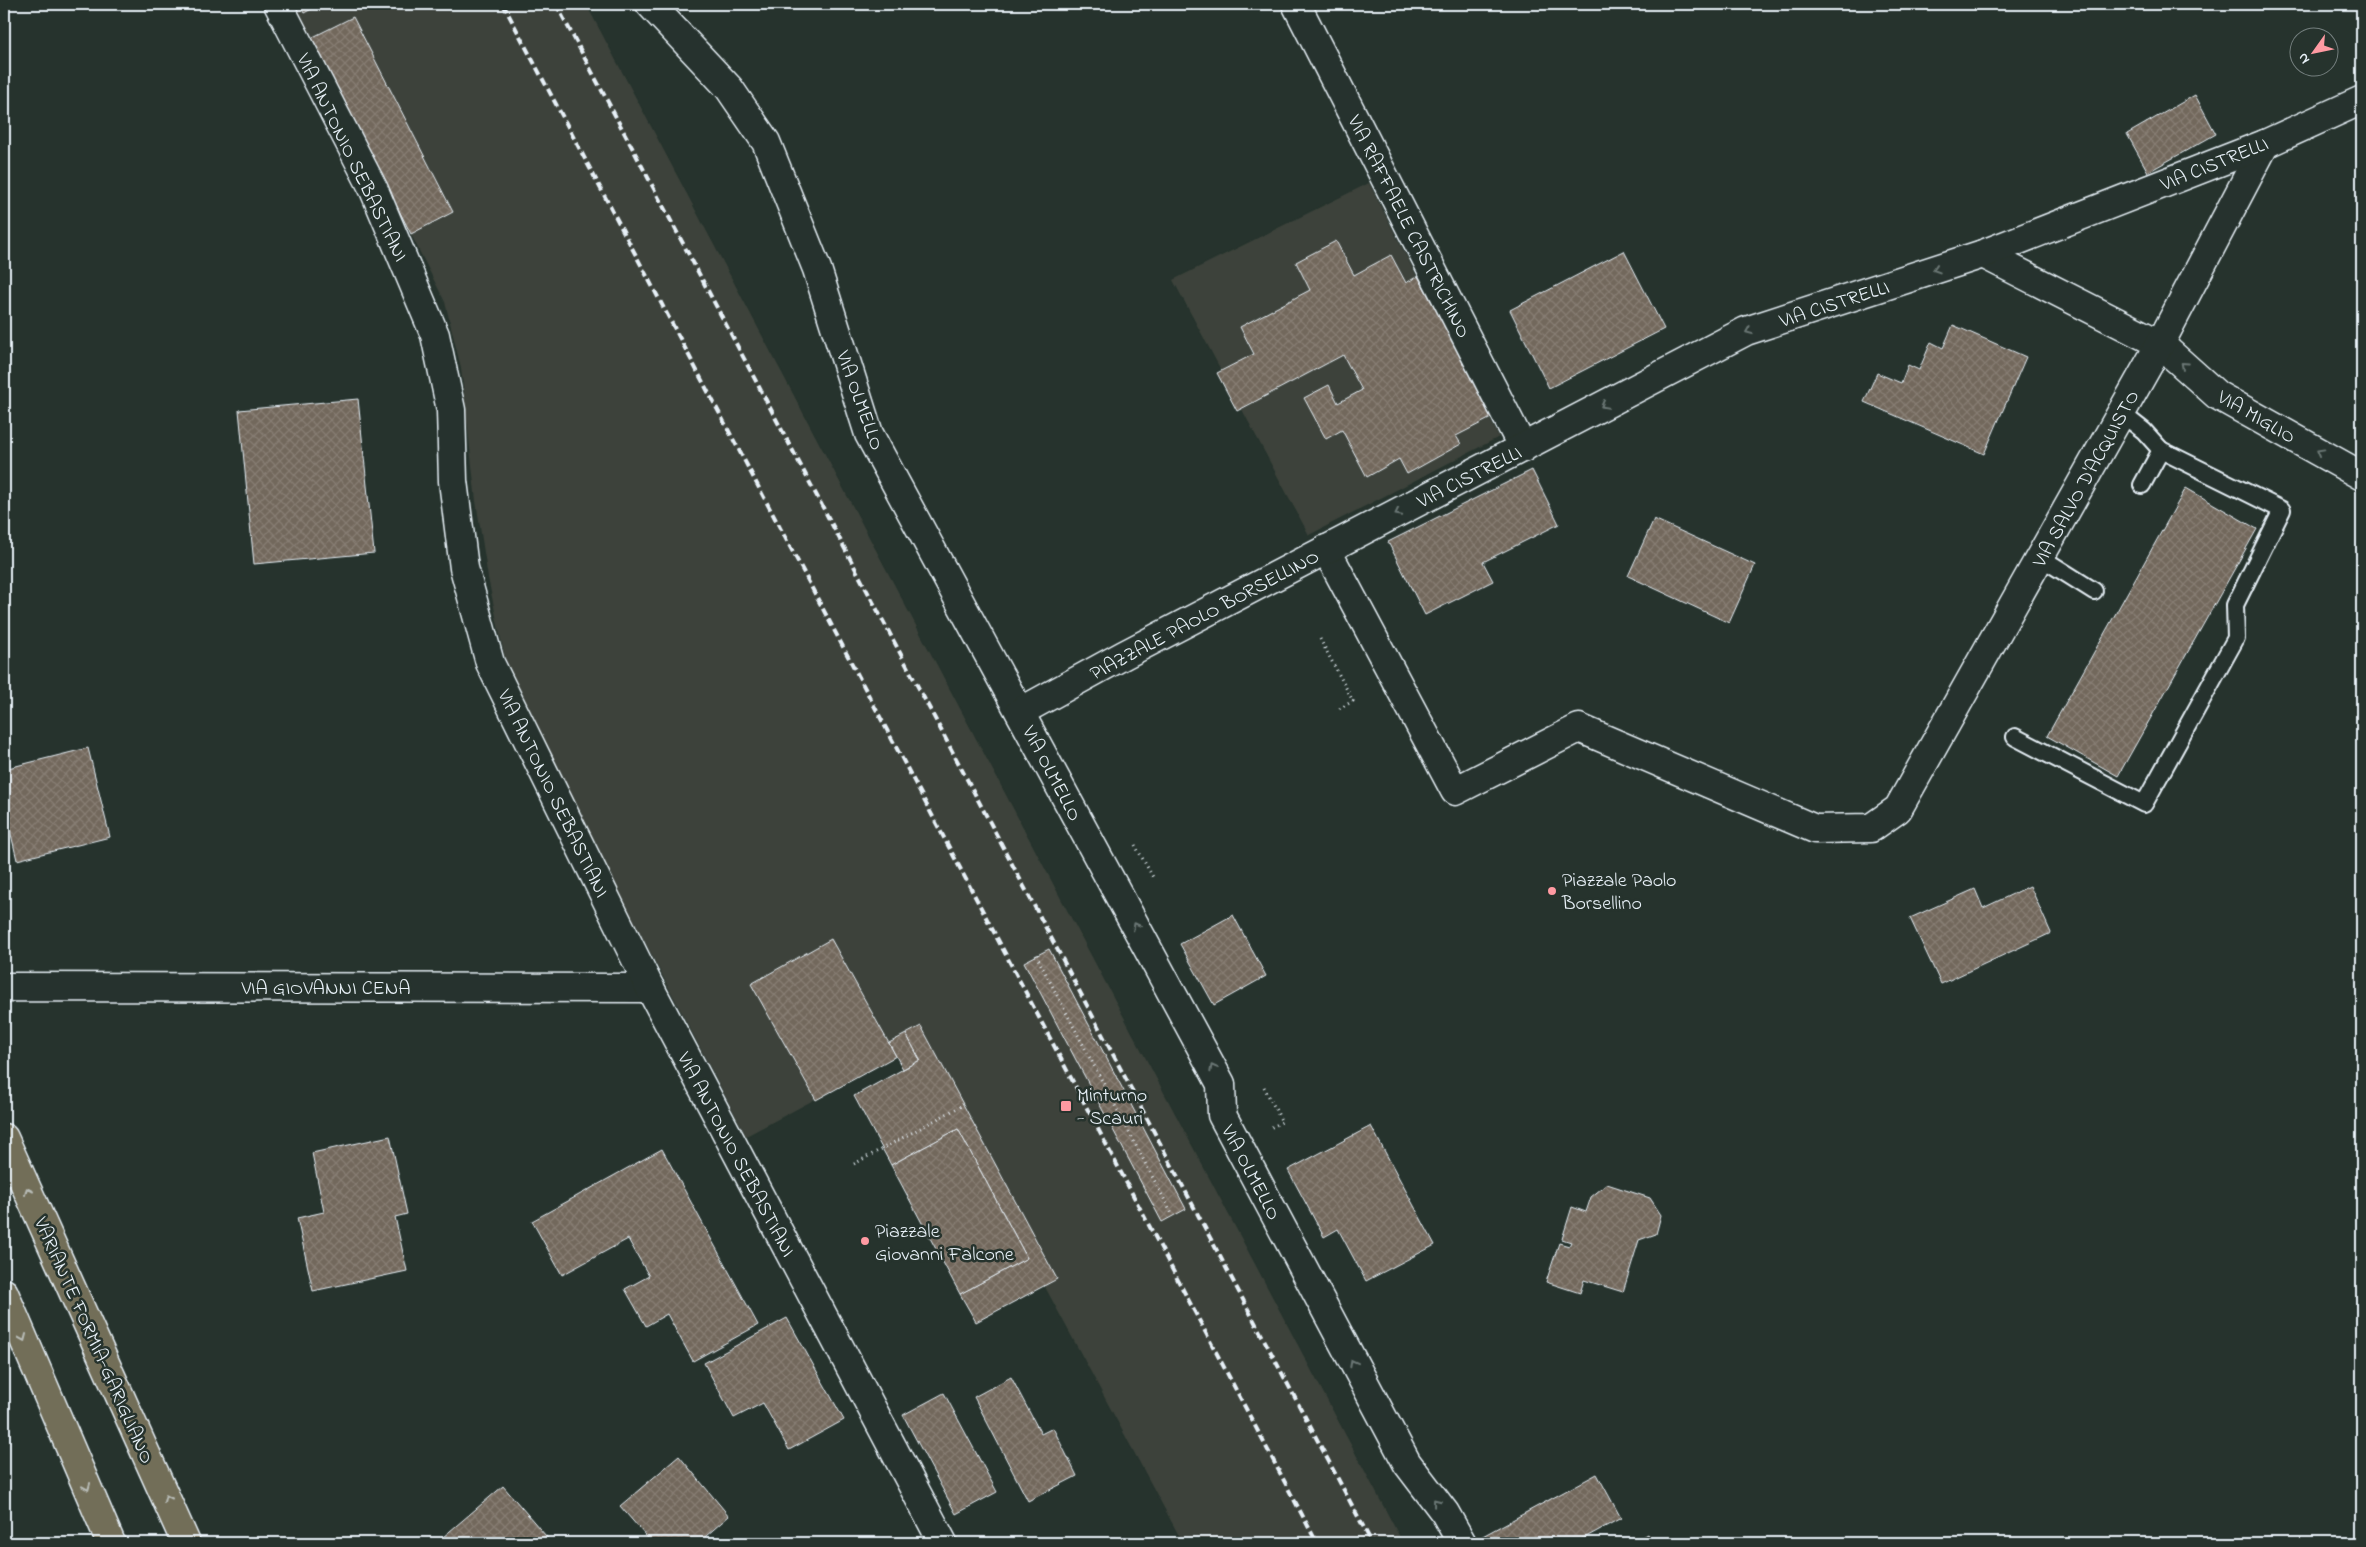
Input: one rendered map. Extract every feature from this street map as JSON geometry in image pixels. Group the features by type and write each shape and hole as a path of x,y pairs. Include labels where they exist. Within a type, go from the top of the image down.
{"highway":[{"name":"VARIANTE FORMIA-GARIGLIANO","path":"4,1138 186,1543"},
{"path":"4,1293 112,1543"}],"street":[{"name":"VIA ANTONIO SEBASTIANI","path":"278,4 374,190 435,334 450,410 453,481 464,568 490,663 650,988 943,1543"},
{"name":"VIA OLMELLO","path":"650,4 729,88 766,142 817,269 869,434 1222,1084 1222,1115 1406,1463 1445,1513 1462,1543"},
{"name":"VIA RAFFAELE CASTRICHINO","path":"1296,4 1523,448"},
{"name":"VIA CISTRELLI","path":"1326,549 1746,331 1983,254 2265,144 2362,100"},
{"name":"VIA SALVO D'ACQUISTO","path":"1898,809 2160,344 2265,144"},
{"name":"VIA MIGLIO","path":"1983,254 2160,344 2217,395 2362,476"},
{"name":"PIAZZALE PAOLO BORSELLINO","path":"1020,712 1326,549 1455,791 1579,728 1815,829 1870,828 1898,809"},
{"name":"VIA GIOVANNI CENA","path":"4,990 10,987 650,988"}],"lane":[{"path":"2015,737 2144,804 2236,638 2235,605 2282,510 2160,450 2144,432 2121,413"},
{"path":"2142,485 2160,450"},
{"path":"2040,558 2094,591"}],"path":[{"path":"1320,639 1353,701 1339,709"},
{"path":"1135,845 1154,878"},
{"path":"1036,955 1173,1216"},
{"path":"1264,1087 1282,1122"},
{"path":"854,1164 963,1105"},
{"path":"943,1108 946,1114"},
{"path":"894,1135 897,1142"}],"shaded area":[{"path":"295,4 586,4 1403,1543 1183,1543 1044,1285 963,1105 921,1026 890,1043 896,1056 746,1136 537,735 505,659 488,578 476,501 461,368 445,302"},
{"path":"1369,183 1499,437 1309,535 1173,280"}],"building":[{"path":"299,4 321,4 304,13"},
{"path":"353,17 453,212 411,234 311,38"},
{"path":"2195,95 2216,134 2148,172 2127,134"},
{"path":"1336,241 1354,275 1391,255 1406,283 1418,276 1493,417 1456,436 1461,444 1407,474 1399,459 1367,477 1342,430 1326,439 1304,398 1329,385 1338,403 1362,390 1343,355 1237,411 1217,373 1254,354 1240,327 1310,290 1296,262"},
{"path":"1624,251 1664,329 1549,388 1510,310"},
{"path":"1953,325 2026,357 1984,454 1864,402 1877,373 1901,383 1908,365 1919,370 1931,342 1943,348"},
{"path":"358,399 374,553 254,564 239,410"},
{"path":"1532,470 1559,524 1483,562 1493,581 1425,615 1388,542"},
{"path":"2186,488 2257,529 2118,776 2047,736"},
{"path":"1654,519 1755,565 1729,623 1628,576"},
{"path":"88,748 110,837 17,860 4,804 4,769"},
{"path":"2030,886 2051,933 1941,984 1910,918 1975,889 1983,908"},
{"path":"1233,915 1266,976 1214,1005 1180,944"},
{"path":"831,939 896,1056 816,1100 751,984"},
{"path":"1049,949 1186,1209 1162,1222 1024,962"},
{"path":"921,1026 1057,1279 976,1322 960,1294 1027,1258 958,1129 891,1165 854,1096 920,1060 906,1034"},
{"path":"906,1034 920,1060 903,1069 889,1043"},
{"path":"1371,1126 1435,1245 1366,1281 1338,1229 1324,1237 1288,1170"},
{"path":"958,1129 1027,1258 960,1294 891,1165"},
{"path":"390,1136 407,1214 395,1217 407,1271 313,1291 297,1218 324,1212 312,1153"},
{"path":"662,1149 758,1325 693,1361 667,1314 646,1326 625,1289 649,1276 628,1239 562,1275 532,1221"},
{"path":"1607,1184 1650,1198 1661,1215 1656,1234 1639,1240 1623,1292 1584,1280 1580,1293 1546,1282 1559,1243 1569,1246 1571,1242 1562,1239 1572,1207 1586,1212 1591,1197"},
{"path":"787,1318 844,1420 789,1450 763,1403 734,1418 704,1363"},
{"path":"1011,1377 1041,1434 1053,1428 1077,1476 1028,1501 974,1397"},
{"path":"944,1393 997,1492 956,1514 903,1415"},
{"path":"679,1456 729,1516 698,1543 652,1543 620,1506"},
{"path":"1597,1474 1621,1518 1575,1543 1482,1543 1479,1538"},
{"path":"503,1486 552,1543 436,1543"},
{"path":"1647,1534 1652,1543 1632,1543"}],"railway":[{"path":"503,4 1317,1543"},
{"path":"556,4 1372,1543"}],"place":[{"name":"Piazzale Paolo Borsellino","path":"1552,891"},
{"name":"Minturno - Scauri","path":"1066,1106"},
{"name":"Piazzale Giovanni Falcone","path":"865,1241"}]}
